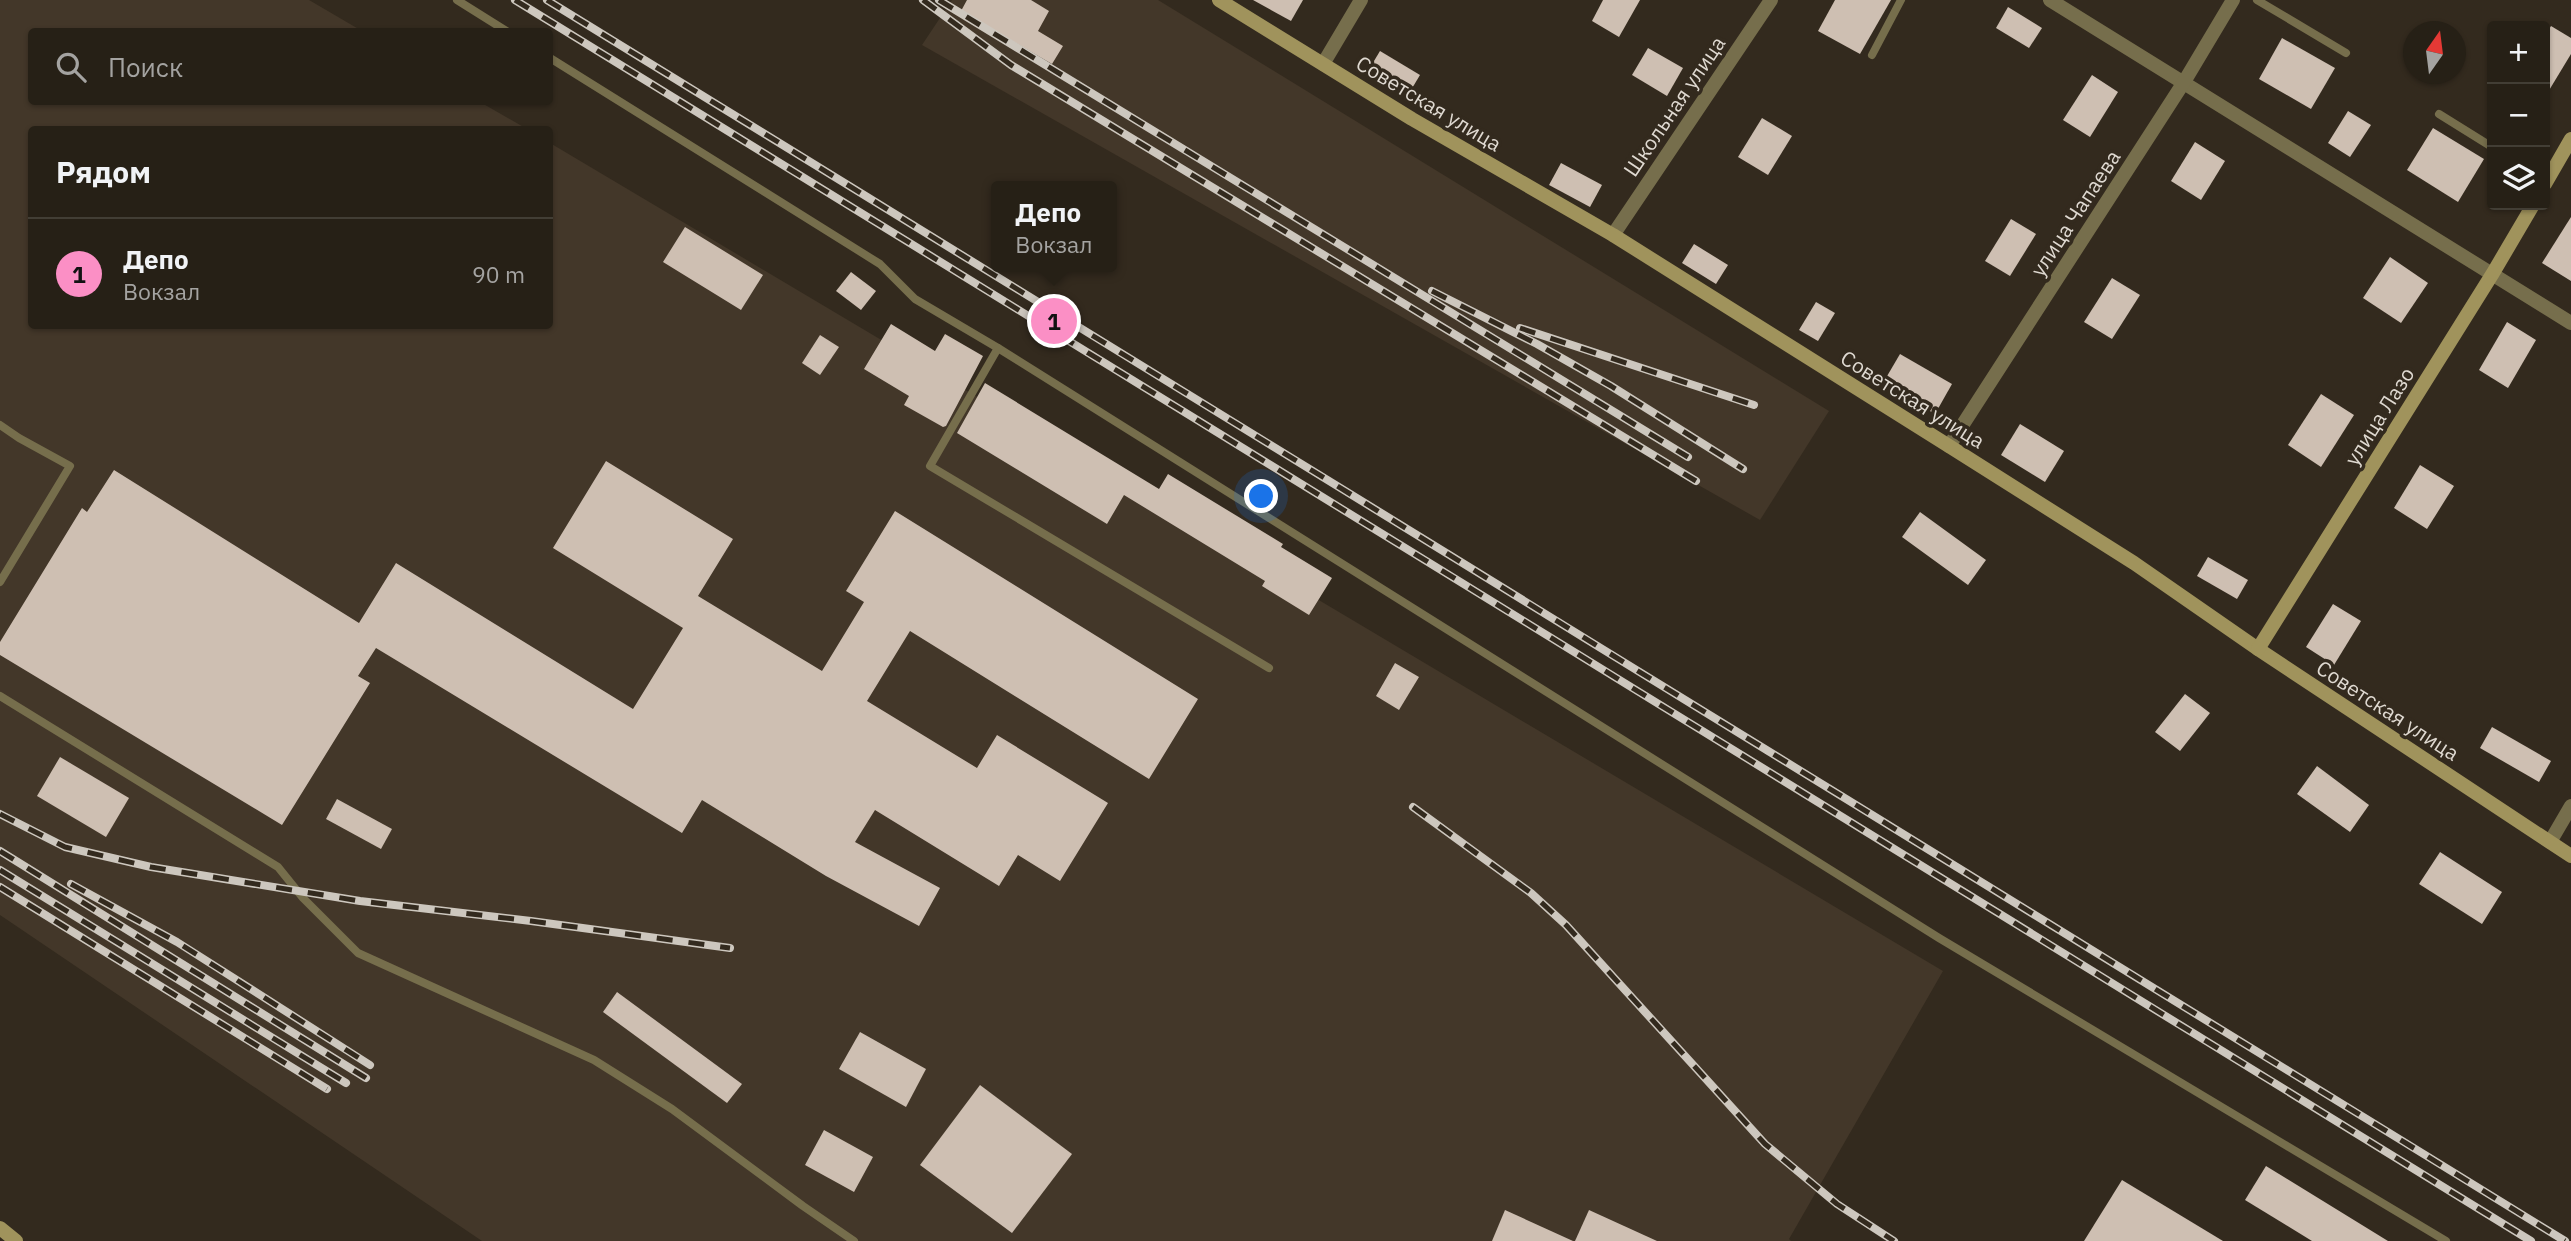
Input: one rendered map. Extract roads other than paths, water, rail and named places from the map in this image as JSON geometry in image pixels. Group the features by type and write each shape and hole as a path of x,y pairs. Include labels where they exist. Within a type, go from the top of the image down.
{"street":[{"name":"Советская улица","path":"1219,0 1424,125 1613,235 1949,446 2134,564 2571,856"},
{"path":"1323,64 1361,0"},
{"name":"Школьная улица","path":"1613,235 1771,0"},
{"path":"2050,0 2493,272 2571,323"},
{"name":"улица Чапаева","path":"1949,446 2233,0"},
{"path":"2550,173 2571,139"},
{"name":"улица Лазо","path":"2258,649 2530,210"},
{"path":"2550,842 2571,806"},
{"path":"0,1228 16,1241"}],"lane":[{"path":"457,0 502,28"},
{"path":"1872,55 1901,0"},
{"path":"2257,0 2346,53"},
{"path":"553,60 880,264 915,299 998,348 1939,938 2446,1241"},
{"path":"2439,114 2487,144"},
{"path":"998,348 930,466 1269,668"},
{"path":"0,425 71,466 0,582"},
{"path":"0,695 278,867 303,898 358,954 594,1060 673,1109 854,1241"}],"railway":[{"path":"515,0 2531,1241"},
{"path":"547,0 2565,1241"},
{"path":"923,0 1011,65 1696,481"},
{"path":"939,0 1688,457"},
{"path":"1432,291 1537,344 1611,386 1743,469"},
{"path":"1520,328 1754,405"},
{"path":"1413,807 1531,893 1566,925 1765,1144 1837,1204 1894,1241"},
{"path":"0,814 65,847 151,867 360,901 730,948"},
{"path":"0,851 366,1078"},
{"path":"0,870 346,1083"},
{"path":"71,884 177,942 370,1065"},
{"path":"0,887 327,1089"}],"place":[{"name":"Депо","path":"1054,321"}]}
